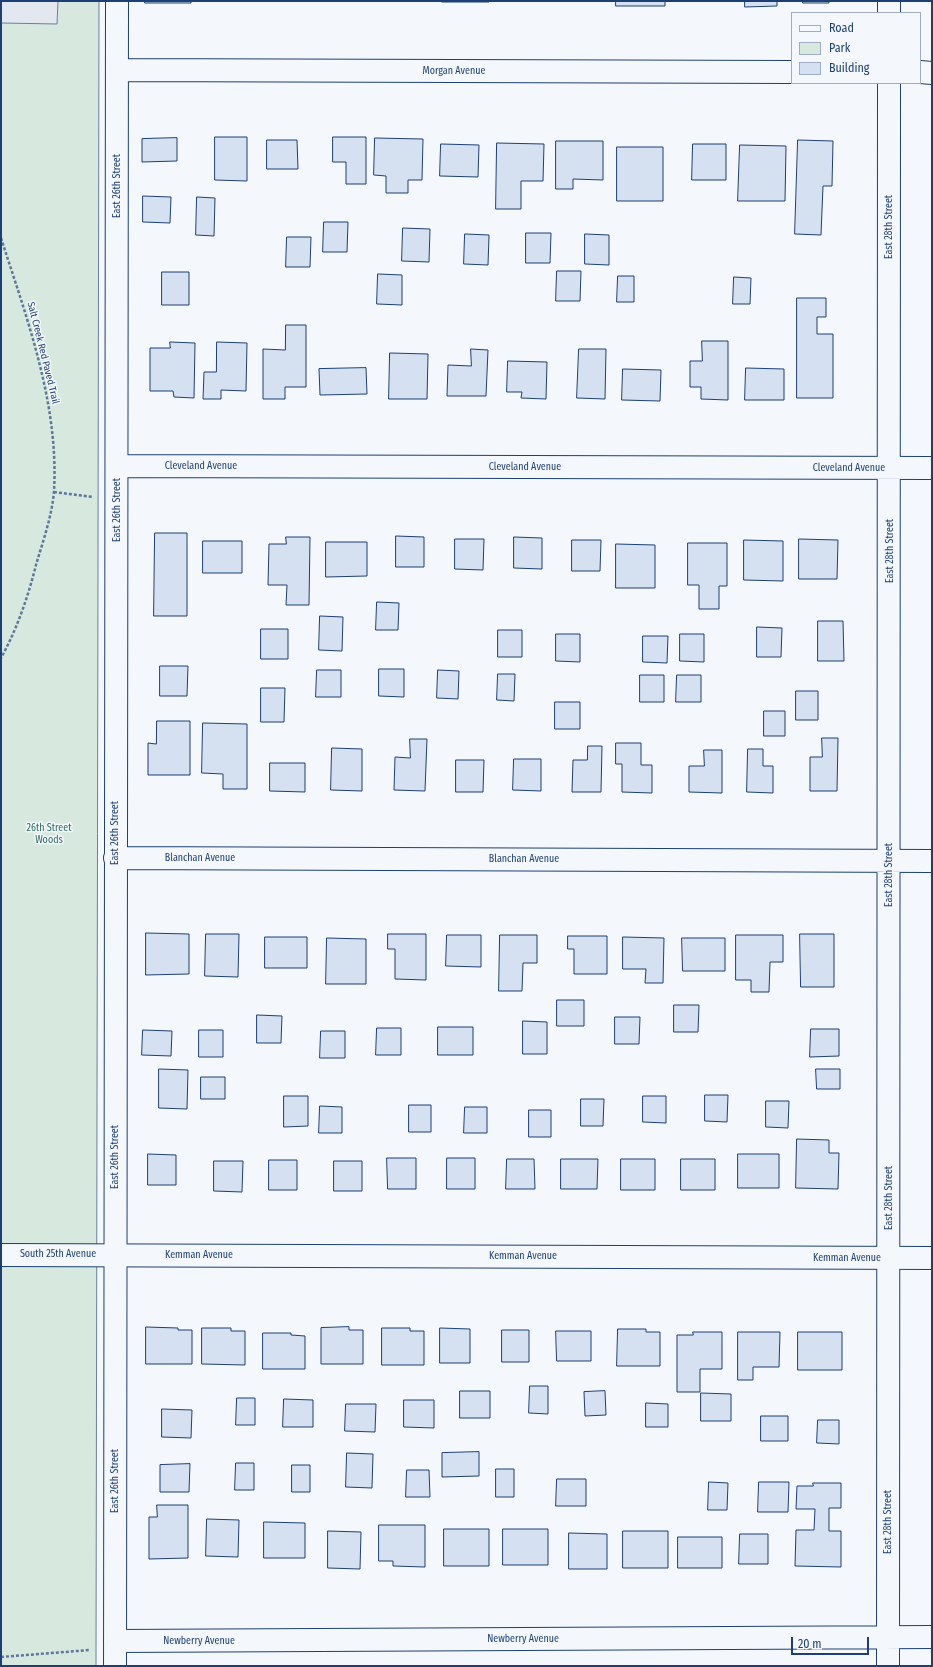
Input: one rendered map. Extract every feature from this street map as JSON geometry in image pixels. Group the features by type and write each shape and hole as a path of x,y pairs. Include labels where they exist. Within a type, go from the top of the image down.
{"street":[{"name":"East 26th Street","path":"115,1666 117,1"},
{"path":"889,1 889,12"},
{"name":"Morgan Avenue","path":"116,70 791,72"},
{"path":"921,72 932,72"},
{"name":"East 28th Street","path":"888,1666 890,468 889,84"},
{"name":"Cleveland Avenue","path":"117,466 932,468"},
{"name":"Blanchan Avenue","path":"115,858 932,861"},
{"name":"South 25th Avenue","path":"1,1254 115,1254"},
{"name":"Kemman Avenue","path":"115,1254 932,1258"},
{"name":"Newberry Avenue","path":"115,1641 932,1636"}],"path":[{"name":"Salt Creek Red Paved Trail","path":"1,238 22,305 47,395 53,442 54,492 47,528 30,586 9,643 1,658"},
{"path":"1,1657 94,1650 115,1641"}],"green space":[{"name":"26th Street Woods","path":"1,1 99,1 96,1666 1,1666"}],"shaded area":[{"path":"1,1 58,1 57,24 1,23"}],"building":[{"path":"145,1 191,1 191,3 145,3"},
{"path":"488,1 489,2 442,2"},
{"path":"616,1 665,1 665,6 616,6"},
{"path":"745,1 777,1 777,6 745,7"},
{"path":"803,1 829,1 829,3 803,3"},
{"path":"215,137 247,137 247,181 215,180"},
{"path":"333,137 366,137 366,184 346,184 346,162 333,162"},
{"path":"177,138 177,161 142,162 142,139"},
{"path":"375,138 423,139 422,180 408,180 408,193 386,193 386,176 374,175"},
{"path":"267,140 297,140 298,169 267,169"},
{"path":"798,140 833,141 832,186 823,186 821,235 795,234"},
{"path":"556,141 603,141 603,180 573,179 573,189 556,189"},
{"path":"497,143 544,144 543,181 521,181 521,209 496,209"},
{"path":"441,144 479,145 478,177 440,176"},
{"path":"693,144 726,144 726,180 692,180"},
{"path":"740,145 786,146 785,201 738,201"},
{"path":"617,147 663,147 663,201 617,201"},
{"path":"143,196 171,197 170,223 143,222"},
{"path":"197,197 215,198 214,236 196,235"},
{"path":"324,222 348,222 347,252 323,252"},
{"path":"403,228 430,229 429,262 402,261"},
{"path":"526,233 551,233 550,263 526,263"},
{"path":"465,234 489,235 488,265 464,264"},
{"path":"585,234 609,235 609,265 585,264"},
{"path":"287,237 311,237 310,267 286,267"},
{"path":"557,271 581,271 580,301 556,301"},
{"path":"162,272 189,272 189,305 162,305"},
{"path":"378,274 402,275 402,305 377,304"},
{"path":"618,276 634,276 634,302 617,302"},
{"path":"734,277 751,278 750,304 733,304"},
{"path":"797,298 826,298 826,317 817,317 817,334 833,334 833,398 797,398"},
{"path":"286,325 306,325 306,387 285,387 285,399 263,399 263,349 285,350"},
{"path":"702,341 728,341 728,400 701,399 701,387 690,387 690,361 702,361"},
{"path":"170,342 195,343 194,398 174,397 173,391 150,391 150,348 170,348"},
{"path":"217,342 247,343 246,391 221,390 221,399 203,399 204,372 216,372"},
{"path":"471,349 488,350 486,396 447,396 448,365 471,366"},
{"path":"579,349 606,349 605,399 577,398"},
{"path":"390,353 428,354 427,399 389,399"},
{"path":"508,361 547,362 546,399 521,398 522,392 507,392"},
{"path":"366,368 367,394 320,395 319,369"},
{"path":"746,368 784,369 784,400 745,400"},
{"path":"623,369 661,370 660,401 622,400"},
{"path":"155,533 187,533 187,616 154,616"},
{"path":"396,536 424,537 424,567 396,567"},
{"path":"286,537 310,537 309,605 286,605 287,585 268,585 269,544 286,544"},
{"path":"514,537 542,538 542,569 514,568"},
{"path":"455,539 484,539 483,570 455,569"},
{"path":"799,539 838,540 837,579 799,579"},
{"path":"572,540 601,540 600,571 572,571"},
{"path":"744,540 783,541 783,581 744,580"},
{"path":"203,541 242,541 242,573 203,573"},
{"path":"326,542 367,542 367,576 326,577"},
{"path":"688,543 727,543 727,586 719,586 719,609 699,609 699,585 688,585"},
{"path":"616,544 655,545 655,588 616,588"},
{"path":"377,602 399,603 398,630 376,630"},
{"path":"320,616 343,617 342,651 319,650"},
{"path":"818,621 843,621 844,661 818,661"},
{"path":"757,627 782,628 781,657 757,657"},
{"path":"261,629 288,629 288,659 261,659"},
{"path":"498,630 522,630 522,657 498,657"},
{"path":"556,634 580,634 580,662 556,661"},
{"path":"680,634 704,634 704,662 680,661"},
{"path":"643,636 668,636 667,663 643,662"},
{"path":"160,666 188,666 187,696 160,696"},
{"path":"379,669 404,669 404,697 379,696"},
{"path":"317,670 341,670 341,697 316,697"},
{"path":"438,670 459,671 458,699 437,698"},
{"path":"498,674 515,674 514,701 497,700"},
{"path":"640,675 664,675 664,702 640,702"},
{"path":"677,675 701,675 701,702 676,702"},
{"path":"261,688 285,688 284,722 261,722"},
{"path":"796,691 818,691 818,720 796,720"},
{"path":"555,702 580,702 580,729 555,729"},
{"path":"764,711 785,711 785,736 764,736"},
{"path":"157,721 190,721 190,775 148,775 148,743 156,744"},
{"path":"203,723 247,724 247,789 223,789 223,774 202,773"},
{"path":"822,738 838,738 837,791 810,791 810,757 822,757"},
{"path":"410,739 427,739 425,791 394,790 395,757 410,758"},
{"path":"616,743 641,743 641,765 652,765 652,793 622,792 622,764 616,764"},
{"path":"588,746 602,746 601,792 572,792 573,760 587,760"},
{"path":"332,748 362,749 362,791 331,790"},
{"path":"748,749 763,749 763,766 773,766 773,793 747,792"},
{"path":"704,750 722,750 722,793 689,792 689,766 704,766"},
{"path":"514,759 541,759 541,791 513,790"},
{"path":"456,760 484,760 483,792 456,792"},
{"path":"270,763 305,763 305,792 270,791"},
{"path":"146,933 189,934 189,974 146,975"},
{"path":"206,934 239,934 238,977 205,976"},
{"path":"388,934 426,934 426,980 395,979 395,949 388,949"},
{"path":"800,934 834,934 834,987 801,987"},
{"path":"447,935 481,935 481,967 446,966"},
{"path":"500,935 537,935 537,963 523,963 522,991 499,991"},
{"path":"736,935 783,935 783,962 770,962 769,992 751,992 751,980 736,980"},
{"path":"568,936 607,936 607,974 574,974 574,949 568,949"},
{"path":"265,937 307,937 307,968 265,968"},
{"path":"623,937 664,938 663,983 645,983 646,969 623,969"},
{"path":"327,938 366,939 366,984 326,984"},
{"path":"682,938 725,938 725,971 683,971"},
{"path":"557,1000 584,1000 584,1026 557,1026"},
{"path":"674,1005 699,1005 698,1032 674,1032"},
{"path":"257,1015 282,1016 281,1043 257,1043"},
{"path":"615,1017 640,1017 639,1044 615,1044"},
{"path":"523,1021 547,1022 547,1054 523,1054"},
{"path":"438,1027 473,1027 473,1055 438,1055"},
{"path":"377,1028 401,1028 401,1055 376,1055"},
{"path":"811,1029 839,1029 839,1056 810,1057"},
{"path":"143,1030 172,1031 171,1056 142,1055"},
{"path":"199,1030 223,1030 223,1057 199,1057"},
{"path":"321,1031 345,1031 345,1058 320,1058"},
{"path":"159,1069 188,1070 187,1109 159,1108"},
{"path":"816,1069 840,1069 840,1089 817,1089"},
{"path":"201,1077 225,1077 225,1099 201,1099"},
{"path":"705,1095 728,1095 727,1122 705,1121"},
{"path":"284,1096 308,1096 308,1126 284,1127"},
{"path":"643,1096 666,1096 666,1123 643,1122"},
{"path":"581,1099 604,1099 603,1126 581,1126"},
{"path":"766,1101 789,1101 788,1128 766,1127"},
{"path":"409,1105 431,1105 431,1132 409,1132"},
{"path":"320,1106 342,1107 342,1133 319,1133"},
{"path":"465,1107 487,1107 487,1133 464,1133"},
{"path":"529,1110 551,1110 551,1137 529,1137"},
{"path":"797,1139 829,1140 829,1153 839,1153 838,1189 796,1188"},
{"path":"148,1154 176,1155 176,1185 148,1185"},
{"path":"738,1154 779,1154 779,1188 738,1188"},
{"path":"387,1158 416,1158 416,1189 388,1189"},
{"path":"447,1158 475,1158 475,1189 447,1189"},
{"path":"507,1159 534,1159 535,1189 506,1189"},
{"path":"561,1159 598,1159 597,1189 561,1189"},
{"path":"621,1159 655,1159 655,1190 621,1190"},
{"path":"681,1159 715,1159 715,1190 681,1190"},
{"path":"269,1160 297,1160 297,1190 269,1190"},
{"path":"214,1161 243,1161 242,1192 214,1191"},
{"path":"334,1161 362,1161 362,1191 334,1191"},
{"path":"146,1327 192,1330 192,1364 146,1364"},
{"path":"349,1327 349,1330 363,1330 363,1364 321,1364 321,1328"},
{"path":"202,1328 231,1328 231,1331 245,1331 245,1365 202,1364"},
{"path":"382,1328 410,1328 410,1331 424,1331 424,1365 382,1365"},
{"path":"440,1328 470,1329 470,1363 440,1363"},
{"path":"618,1329 646,1329 646,1332 660,1332 660,1366 617,1366"},
{"path":"502,1330 529,1330 529,1362 502,1362"},
{"path":"556,1331 591,1331 591,1361 557,1361"},
{"path":"693,1332 722,1332 722,1369 700,1369 700,1392 677,1392 677,1335 693,1335"},
{"path":"738,1332 780,1332 779,1367 753,1367 753,1380 738,1380"},
{"path":"798,1332 842,1332 842,1370 798,1370"},
{"path":"263,1333 291,1333 291,1335 305,1336 305,1369 263,1369"},
{"path":"530,1386 548,1386 548,1414 529,1413"},
{"path":"460,1391 490,1391 490,1418 460,1418"},
{"path":"605,1391 606,1415 585,1416 584,1392"},
{"path":"701,1393 731,1394 731,1421 701,1421"},
{"path":"237,1398 255,1398 255,1425 236,1425"},
{"path":"284,1399 313,1400 313,1427 283,1427"},
{"path":"404,1400 434,1400 434,1428 404,1427"},
{"path":"646,1403 668,1404 668,1427 646,1427"},
{"path":"346,1404 376,1404 375,1432 345,1431"},
{"path":"162,1409 192,1410 191,1438 162,1437"},
{"path":"761,1416 788,1416 788,1441 761,1441"},
{"path":"818,1420 839,1420 839,1444 817,1443"},
{"path":"479,1452 479,1476 442,1477 442,1453"},
{"path":"347,1453 373,1454 372,1488 346,1487"},
{"path":"236,1463 254,1463 254,1490 235,1490"},
{"path":"190,1464 189,1492 160,1492 160,1465"},
{"path":"292,1465 310,1465 310,1492 292,1492"},
{"path":"496,1469 514,1469 514,1497 496,1497"},
{"path":"407,1470 429,1470 430,1497 406,1497"},
{"path":"557,1479 586,1479 586,1506 556,1506"},
{"path":"709,1482 728,1483 727,1510 708,1510"},
{"path":"759,1482 789,1482 788,1512 758,1512"},
{"path":"813,1483 841,1483 841,1508 829,1508 829,1531 841,1531 841,1567 795,1566 796,1530 814,1530 815,1509 796,1509 797,1486 813,1486"},
{"path":"157,1505 188,1505 188,1558 149,1559 149,1517 157,1517"},
{"path":"207,1519 239,1520 238,1557 206,1556"},
{"path":"264,1522 305,1523 305,1558 264,1558"},
{"path":"379,1525 425,1525 425,1567 393,1566 393,1561 379,1561"},
{"path":"444,1529 489,1529 489,1566 444,1566"},
{"path":"503,1529 548,1529 548,1565 503,1565"},
{"path":"328,1531 361,1532 360,1569 328,1568"},
{"path":"623,1531 668,1531 668,1568 623,1568"},
{"path":"569,1533 607,1534 607,1569 569,1569"},
{"path":"740,1534 768,1534 768,1564 739,1564"},
{"path":"678,1537 722,1537 722,1568 678,1568"}]}
